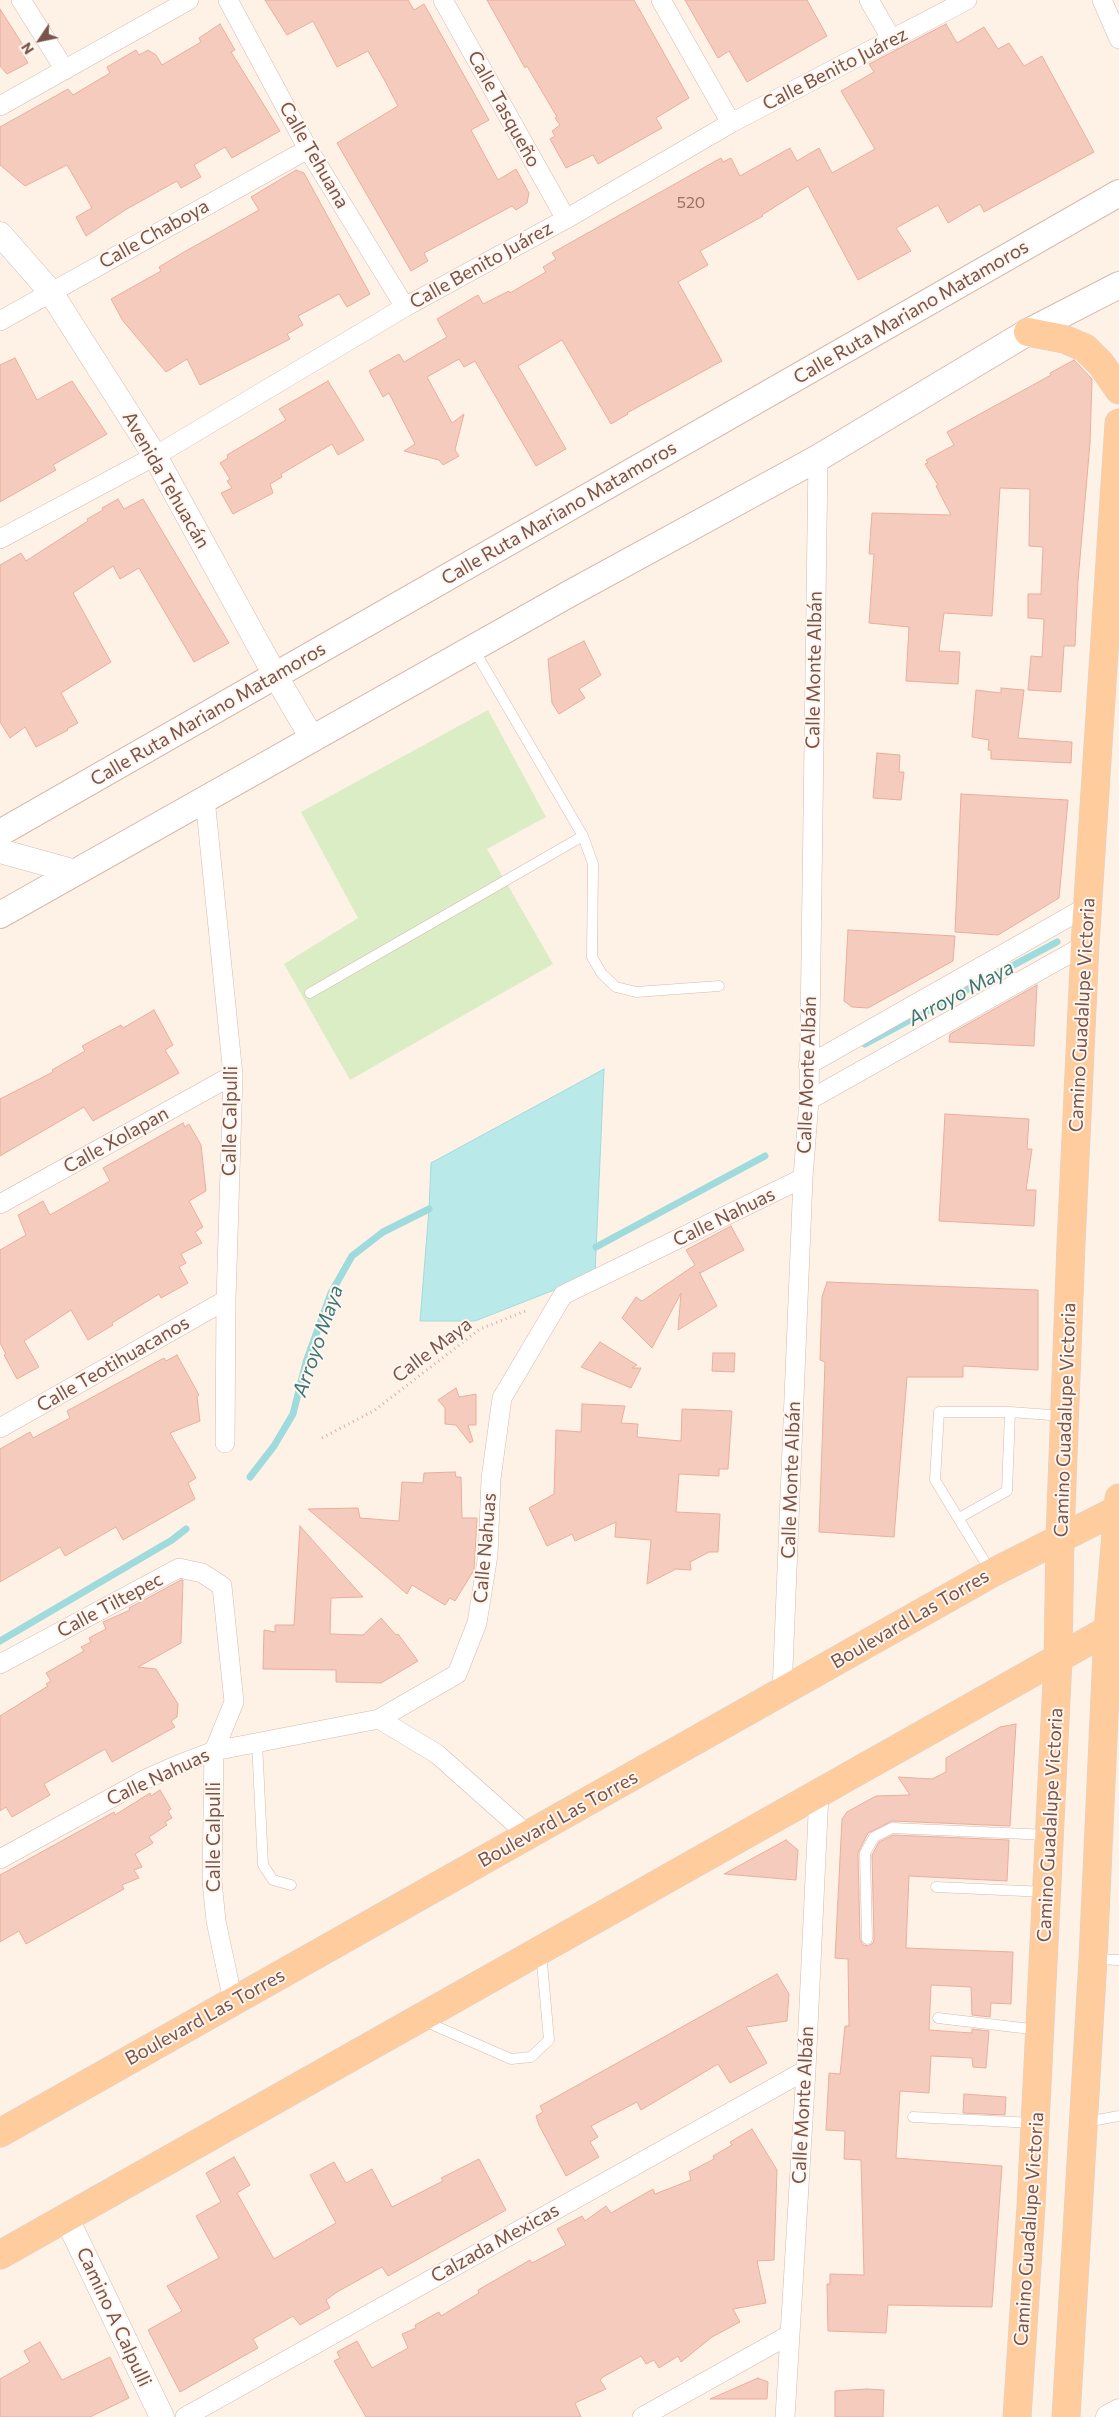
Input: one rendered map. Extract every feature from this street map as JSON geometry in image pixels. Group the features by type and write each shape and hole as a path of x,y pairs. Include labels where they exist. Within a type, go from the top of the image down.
{"main road":[{"name":"Calle Ruta Mariano Matamoros","path":"0,834 1119,193"},
{"path":"0,915 473,648 818,458 1028,332 1119,285"},
{"path":"1028,332 1064,339 1085,348 1101,364 1119,390"},
{"name":"Camino Guadalupe Victoria","path":"1017,2417 1035,2123 1058,1660 1060,1537 1084,945 1119,423"},
{"path":"1066,2417 1082,2123 1106,1960 1119,1498"},
{"name":"Boulevard Las Torres","path":"0,2133 992,1573 1060,1537 1119,1509"},
{"path":"0,2255 1114,1627"}],"street":[{"path":"21,0 65,70"},
{"path":"0,106 189,0"},
{"name":"Calle Tehuana","path":"228,0 308,149 405,307"},
{"name":"Calle Tasqueño","path":"443,0 566,219"},
{"path":"661,0 731,123"},
{"path":"869,0 892,40"},
{"name":"Calle Benito Juárez","path":"0,539 155,456 405,307 566,219 731,123 967,0"},
{"path":"1102,0 1119,39"},
{"name":"Calle Chaboya","path":"0,321 50,291 308,149"},
{"name":"Avenida Tehuacán","path":"0,234 50,291 155,456 275,675 312,738"},
{"name":"Calle Monte Albán","path":"782,1692 803,1178 809,1100 808,1064 818,458"},
{"name":"Calle Calpulli","path":"206,800 233,1075 226,1300 225,1443"},
{"path":"0,851 76,872"},
{"path":"808,1064 1088,906"},
{"path":"809,1100 1084,945"},
{"name":"Calle Xolapan","path":"0,1204 233,1075"},
{"name":"Calle Nahuas","path":"0,1859 144,1780 214,1751 379,1718 456,1674 477,1623 488,1555 491,1479 502,1398 564,1296 803,1178"},
{"name":"Calle Teotihuacanos","path":"0,1428 226,1300"},
{"name":"Calle Tiltepec","path":"0,1664 179,1568 202,1573 222,1586"},
{"name":"Calle Calpulli","path":"222,1586 234,1702 214,1751 212,1881 216,1921 233,2001"},
{"path":"379,1718 437,1754 528,1835"},
{"name":"Calle Monte Albán","path":"785,2417 806,2070 819,1793"},
{"name":"Calzada Mexicas","path":"185,2417 806,2070"},
{"name":"Camino A Calpulli","path":"66,2217 162,2417"},
{"path":"642,2417 789,2335"},
{"path":"1108,2417 1119,2411"}],"lane":[{"path":"473,648 583,836 594,864 592,957 602,974 616,987 636,992 719,986"},
{"path":"310,993 583,836"},
{"path":"992,1573 935,1480 939,1412 1010,1412 1065,1416"},
{"path":"959,1518 1008,1491 1010,1412"},
{"path":"256,1742 263,1865 273,1880 291,1885"},
{"path":"867,1939 866,1853 874,1837 892,1828 1050,1835"},
{"path":"936,1887 1047,1892"},
{"path":"418,2018 511,2059 531,2057 549,2040 541,1949"},
{"path":"938,2018 1040,2030"},
{"path":"1082,2123 1119,2116"},
{"path":"914,2117 1035,2123"}],"path":[{"name":"Calle Maya","path":"322,1438 374,1410 480,1329 564,1296"}],"green space":[{"path":"488,710 546,817 487,849 553,964 350,1080 284,964 358,918 301,812"}],"water":[{"path":"604,1069 595,1274 475,1321 420,1321 431,1163"}],"building":[{"path":"265,0 408,0 414,10 424,4 489,120 471,130 498,180 516,169 529,193 527,203 516,210 512,206 424,253 428,261 411,271 337,143 398,106 385,81 368,51 337,67 313,21 287,35"},
{"path":"487,0 634,0 689,98 656,118 662,128 598,164 593,155 566,168 550,139 555,136 552,131 560,125 555,118 557,117 527,66 525,68"},
{"path":"685,0 807,0 827,36 747,82 729,51 718,58"},
{"path":"0,9 28,53 24,56 28,63 7,74 0,66"},
{"path":"220,24 235,50 231,52 280,131 232,158 225,147 194,165 201,177 181,188 177,181 125,210 86,236 76,217 92,208 67,165 25,186 0,165 0,127 68,89 73,95 110,73 107,67 136,50 139,55 148,50 156,55 162,65 201,42 199,38"},
{"path":"946,24 957,43 984,27 998,49 1009,43 1024,66 1042,56 1094,152 984,212 980,204 948,223 938,205 896,228 911,251 858,280 808,186 763,216 700,251 708,265 678,282 722,361 627,413 611,424 562,340 518,366 566,449 536,466 475,361 464,367 459,359 427,377 452,423 464,414 455,450 459,456 443,465 439,460 404,451 415,444 389,393 383,397 369,371 399,354 404,362 447,337 437,319 478,295 483,304 509,291 510,293 546,272 543,267 556,259 552,253 721,158 723,162 731,158 740,176 790,148 797,161 819,148 832,173 875,149 841,91 874,72 869,64"},
{"path":"296,170 304,173 370,294 347,307 339,294 298,316 303,325 287,334 290,339 200,385 187,359 166,372 123,321 111,299 161,271 159,267 259,210 251,197"},
{"path":"15,358 37,400 72,381 107,434 53,465 56,470 0,502 0,365"},
{"path":"1074,360 1092,379 1090,443 1078,581 1075,646 1064,646 1061,692 1028,690 1031,656 1042,657 1044,619 1028,618 1028,594 1041,594 1043,547 1029,546 1030,489 1000,488 992,616 944,613 939,651 960,652 958,684 906,681 909,627 869,623 874,554 869,554 872,513 951,515 936,486 938,485 925,464 928,463 926,460 954,445 947,432 1051,375 1050,373"},
{"path":"328,381 364,440 338,455 332,444 281,474 282,477 270,484 273,493 233,514 221,493 232,488 227,481 230,479 220,463 228,458 227,455 286,420 279,409"},
{"path":"118,499 124,509 143,499 229,643 194,662 139,568 120,579 113,566 73,593 111,662 61,693 78,723 36,747 25,727 10,738 0,722 0,565 21,553 26,561"},
{"path":"584,641 601,675 579,689 585,698 559,714 552,703 548,659"},
{"path":"1001,688 1024,690 1018,738 1072,742 1071,763 991,759 991,750 988,750 989,740 972,737 976,690 1001,693"},
{"path":"877,753 900,755 899,772 904,772 901,800 873,798"},
{"path":"961,794 1068,800 1059,898 998,935 955,932"},
{"path":"848,930 955,936 953,961 868,1008 852,1007 844,1001"},
{"path":"1037,985 1034,1046 949,1042 950,1034"},
{"path":"154,1010 173,1045 165,1050 179,1073 93,1121 84,1107 0,1156 0,1099 53,1072 52,1070 85,1051 82,1046 121,1025 123,1028"},
{"path":"945,1114 1029,1119 1027,1149 1032,1149 1026,1190 1036,1190 1034,1226 939,1221"},
{"path":"183,1123 185,1127 189,1124 201,1145 206,1191 189,1201 203,1227 195,1232 202,1243 181,1254 186,1263 179,1267 188,1283 161,1298 159,1294 88,1340 71,1310 24,1341 39,1367 17,1379 4,1355 6,1354 0,1343 0,1250 26,1235 18,1215 43,1201 50,1215 110,1181 103,1168"},
{"path":"731,1226 744,1250 699,1272 717,1306 678,1330 681,1293 652,1348 622,1318 636,1297 642,1301 695,1265 686,1250"},
{"path":"827,1282 1038,1290 1038,1370 963,1366 963,1377 907,1377 894,1537 819,1532 825,1362 820,1360 822,1297"},
{"path":"600,1342 637,1365 632,1368 641,1368 631,1388 581,1367"},
{"path":"713,1353 735,1353 734,1372 712,1371"},
{"path":"177,1355 199,1395 197,1397 200,1421 170,1433 196,1478 188,1483 195,1499 123,1540 116,1527 65,1556 60,1547 0,1582 0,1449 30,1432 33,1438 70,1418 67,1411 164,1358 166,1361"},
{"path":"456,1388 459,1397 476,1394 476,1425 468,1425 473,1441 470,1443 456,1425 445,1424 445,1408 438,1400"},
{"path":"582,1404 625,1406 621,1423 638,1424 637,1437 681,1441 682,1409 732,1411 728,1469 719,1469 719,1476 679,1474 676,1512 720,1514 718,1552 709,1552 690,1562 691,1570 676,1569 647,1584 651,1540 615,1537 616,1522 575,1541 572,1534 547,1546 529,1508 554,1494 556,1430 581,1432"},
{"path":"455,1472 456,1477 461,1477 462,1518 477,1518 474,1570 455,1601 450,1598 445,1605 412,1585 407,1594 308,1509 358,1508 360,1518 399,1521 402,1482 423,1483 424,1473"},
{"path":"300,1526 363,1597 331,1598 330,1634 363,1635 381,1618 396,1635 398,1634 418,1661 381,1683 336,1682 336,1670 263,1669 264,1630 275,1632 275,1625 294,1625"},
{"path":"183,1580 181,1643 138,1667 156,1669 178,1704 177,1717 171,1721 175,1727 112,1762 105,1749 44,1784 50,1795 12,1817 6,1807 0,1811 0,1716 48,1686 46,1684 51,1681 46,1673 84,1651 81,1647 91,1642 89,1638 106,1629 103,1622 130,1610 129,1608"},
{"path":"1016,1724 1010,1826 892,1821 868,1833 858,1853 860,1939 863,1945 868,1946 873,1943 874,1939 872,1855 879,1842 893,1835 1009,1840 1007,1881 909,1876 906,1948 1013,1952 1011,2004 991,2003 990,2017 972,2015 971,1987 931,1985 929,2030 972,2033 972,2029 989,2031 986,2068 973,2067 972,2058 931,2056 929,2093 900,2091 896,2158 1002,2166 992,2307 888,2305 886,2333 828,2331 827,2284 830,2284 830,2274 864,2275 861,2160 844,2159 845,2131 826,2130 829,2073 840,2074 845,2026 849,2026 848,1959 835,1958 842,1819 847,1812 876,1796 910,1795 898,1777 932,1779 946,1772 946,1758 1000,1727"},
{"path":"160,1790 171,1809 168,1811 172,1818 165,1822 167,1825 149,1837 153,1843 135,1854 142,1867 134,1870 139,1878 122,1885 124,1889 26,1944 19,1931 0,1942 0,1875 114,1812 115,1815 150,1793 151,1796"},
{"path":"786,1840 798,1850 796,1880 724,1874"},
{"path":"777,1974 789,1994 787,2021 746,2027 767,2063 730,2083 718,2064 641,2110 637,2102 591,2126 598,2137 590,2142 599,2157 566,2176 539,2125 536,2116 543,2112 540,2106"},
{"path":"964,2094 1006,2097 1005,2115 963,2113"},
{"path":"752,2129 777,2170 774,2260 757,2261 766,2303 733,2309 740,2322 712,2337 681,2362 678,2356 659,2368 654,2360 646,2364 641,2356 603,2377 600,2380 606,2389 575,2403 581,2417 366,2417 334,2361 340,2358 337,2352 357,2341 372,2368 408,2348 402,2334 416,2328 415,2325 439,2312 441,2316 479,2293 478,2290 530,2260 532,2263 566,2245 557,2229 582,2216 585,2221 606,2206 611,2213 653,2189 655,2194 691,2180 689,2172 714,2159 713,2156 732,2145 730,2142"},
{"path":"234,2157 250,2185 237,2193 274,2259 336,2223 310,2175 334,2162 346,2183 372,2169 392,2207 443,2181 441,2178 479,2159 506,2210 388,2276 382,2267 337,2292 326,2300 330,2308 300,2325 293,2316 253,2339 258,2348 180,2392 148,2330 182,2311 167,2286 219,2258 196,2216 221,2202 206,2173"},
{"path":"40,2342 62,2380 110,2357 129,2398 90,2417 0,2417 0,2379 30,2362 24,2351"},
{"path":"758,2378 768,2382 767,2399 710,2399"},
{"path":"884,2390 883,2417 835,2417 835,2391"}],"waterway":[{"name":"Arroyo Maya","path":"865,1044 1057,942"},
{"name":"Arroyo Maya","path":"596,1247 765,1156"},
{"name":"Arroyo Maya","path":"250,1477 274,1446 293,1414 306,1362 331,1293 352,1256 383,1232 429,1209"},
{"name":"Arroyo Maya","path":"0,1641 172,1540 186,1529"}]}
